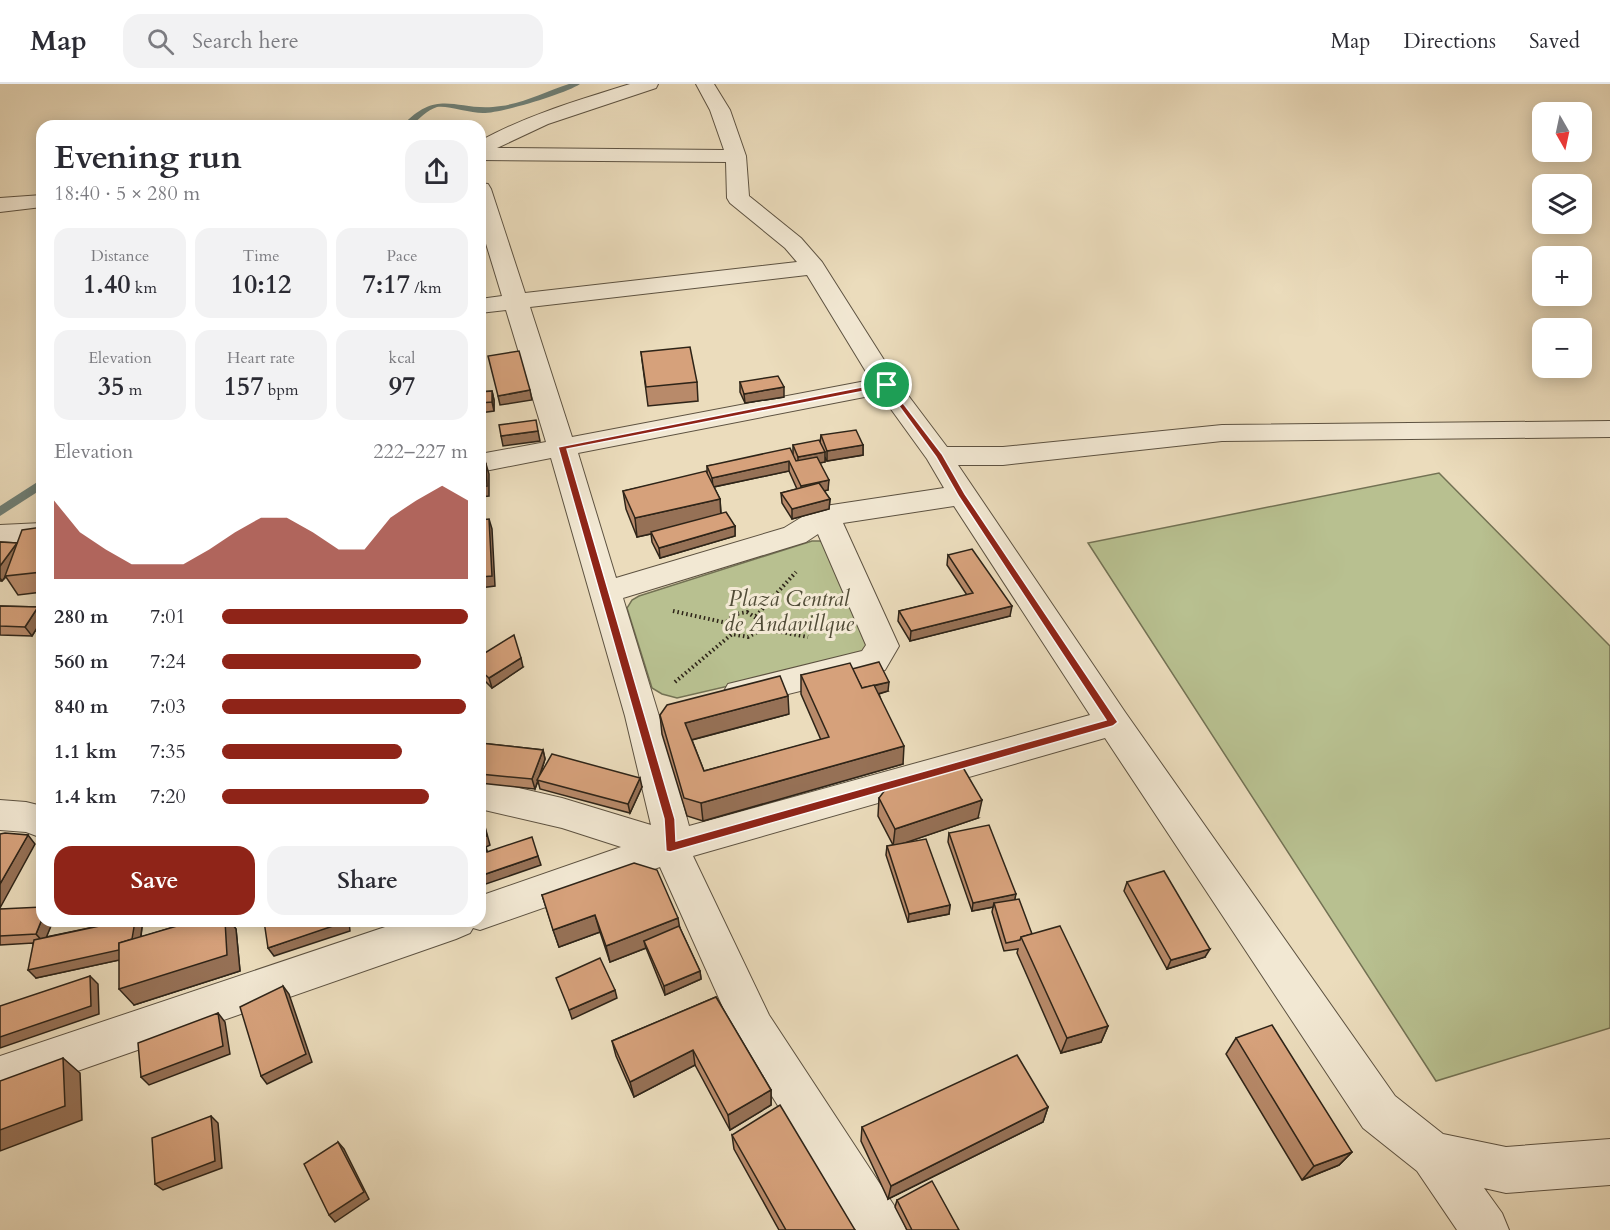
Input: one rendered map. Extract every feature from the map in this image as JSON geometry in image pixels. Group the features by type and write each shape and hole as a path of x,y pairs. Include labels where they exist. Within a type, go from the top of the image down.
{"street":[{"path":"486,145 503,135 539,120 649,84"},
{"path":"705,84 720,110 736,156 738,198 793,243 814,267 887,385 939,456 962,495 1113,722 1379,1112 1433,1155 1485,1230"},
{"path":"486,154 736,156"},
{"path":"0,205 36,202"},
{"path":"486,208 562,447 642,716 670,819 670,847 754,1029 882,1230"},
{"path":"486,306 814,267"},
{"path":"486,462 887,385"},
{"path":"939,456 1004,456 1222,433 1610,429"},
{"path":"606,592 795,535 825,516 962,495"},
{"path":"711,699 873,661 879,654 883,646 825,516"},
{"path":"0,535 36,533"},
{"path":"642,716 676,708"},
{"path":"486,911 670,847 1113,722"},
{"path":"486,795 562,813 670,847"},
{"path":"0,815 36,820"},
{"path":"0,1077 438,927"},
{"path":"1433,1155 1506,1170 1610,1162"}],"path":[{"path":"747,612 759,620 759,628 753,635 742,637 732,634 727,627 732,616 747,612"},
{"path":"642,716 666,690 732,634"}],"green space":[{"path":"1439,473 1610,646 1610,1028 1436,1081 1088,543"},
{"name":"Plaza Central de Andavillque","path":"812,541 826,544 869,638 867,648 858,656 677,698 662,694 652,688 627,608 632,600"}],"building":[{"path":"690,347 697,382 646,387 641,352"},
{"path":"519,351 530,390 498,396 488,356"},
{"path":"778,376 784,387 744,394 740,382"},
{"path":"492,391 492,402 486,402 486,392"},
{"path":"536,420 538,431 501,436 499,425"},
{"path":"856,430 863,445 827,451 821,435"},
{"path":"819,440 825,452 798,457 793,445"},
{"path":"790,448 796,461 817,457 829,480 801,486 789,461 712,478 707,466"},
{"path":"706,471 720,499 635,518 623,491"},
{"path":"819,483 830,499 792,509 781,493"},
{"path":"726,512 735,526 659,548 651,532"},
{"path":"486,519 489,519 492,576 486,576"},
{"path":"36,528 36,573 5,576 22,530"},
{"path":"0,542 17,543 0,566"},
{"path":"972,549 1012,606 911,631 899,611 973,593 948,555"},
{"path":"0,606 36,607 25,627 0,626"},
{"path":"514,635 521,658 489,678 486,675 486,652"},
{"path":"879,662 889,682 862,688 852,669"},
{"path":"850,663 862,688 874,685 904,746 701,803 684,798 660,715 667,705 780,676 788,696 685,723 704,771 829,737 801,675"},
{"path":"486,744 543,750 532,779 486,775"},
{"path":"552,754 640,778 628,804 537,780"},
{"path":"961,764 982,800 895,829 879,798 888,786"},
{"path":"989,825 1016,894 973,903 949,833"},
{"path":"0,834 28,835 0,884"},
{"path":"532,837 538,856 486,874 486,849 487,852"},
{"path":"926,839 950,905 909,914 887,846"},
{"path":"634,863 657,870 678,918 606,946 595,915 553,930 542,895"},
{"path":"1164,871 1210,949 1171,960 1127,882"},
{"path":"1019,899 1032,934 1006,943 994,903"},
{"path":"36,907 36,927 39,927 36,934 0,936 0,909"},
{"path":"679,926 700,971 664,986 644,941"},
{"path":"1060,926 1108,1026 1067,1038 1021,937"},
{"path":"95,927 134,927 132,939 119,943 119,950 28,970 34,940"},
{"path":"174,927 225,927 227,955 119,989 119,943"},
{"path":"265,927 330,927 268,948"},
{"path":"600,958 615,990 569,1010 556,978"},
{"path":"90,976 91,1006 0,1037 0,1006"},
{"path":"283,986 306,1054 261,1076 240,1007"},
{"path":"716,997 771,1090 728,1115 693,1050 630,1082 612,1041"},
{"path":"218,1013 223,1046 141,1077 138,1043"},
{"path":"1272,1025 1352,1152 1314,1166 1236,1038"},
{"path":"1017,1055 1048,1107 891,1186 862,1127"},
{"path":"63,1058 65,1106 0,1130 0,1081"},
{"path":"780,1105 855,1230 786,1230 732,1135"},
{"path":"211,1116 215,1161 155,1184 152,1138"},
{"path":"338,1142 364,1192 329,1215 304,1164"},
{"path":"932,1181 959,1230 912,1230 897,1200"}],"waterway":[{"path":"413,120 435,105 449,104 460,109 483,111 506,108 576,84"},
{"path":"0,512 36,487"}],"route":[{"path":"887,385 939,456 962,495 1113,722 670,847 670,819 606,592 562,447 887,385"}]}
